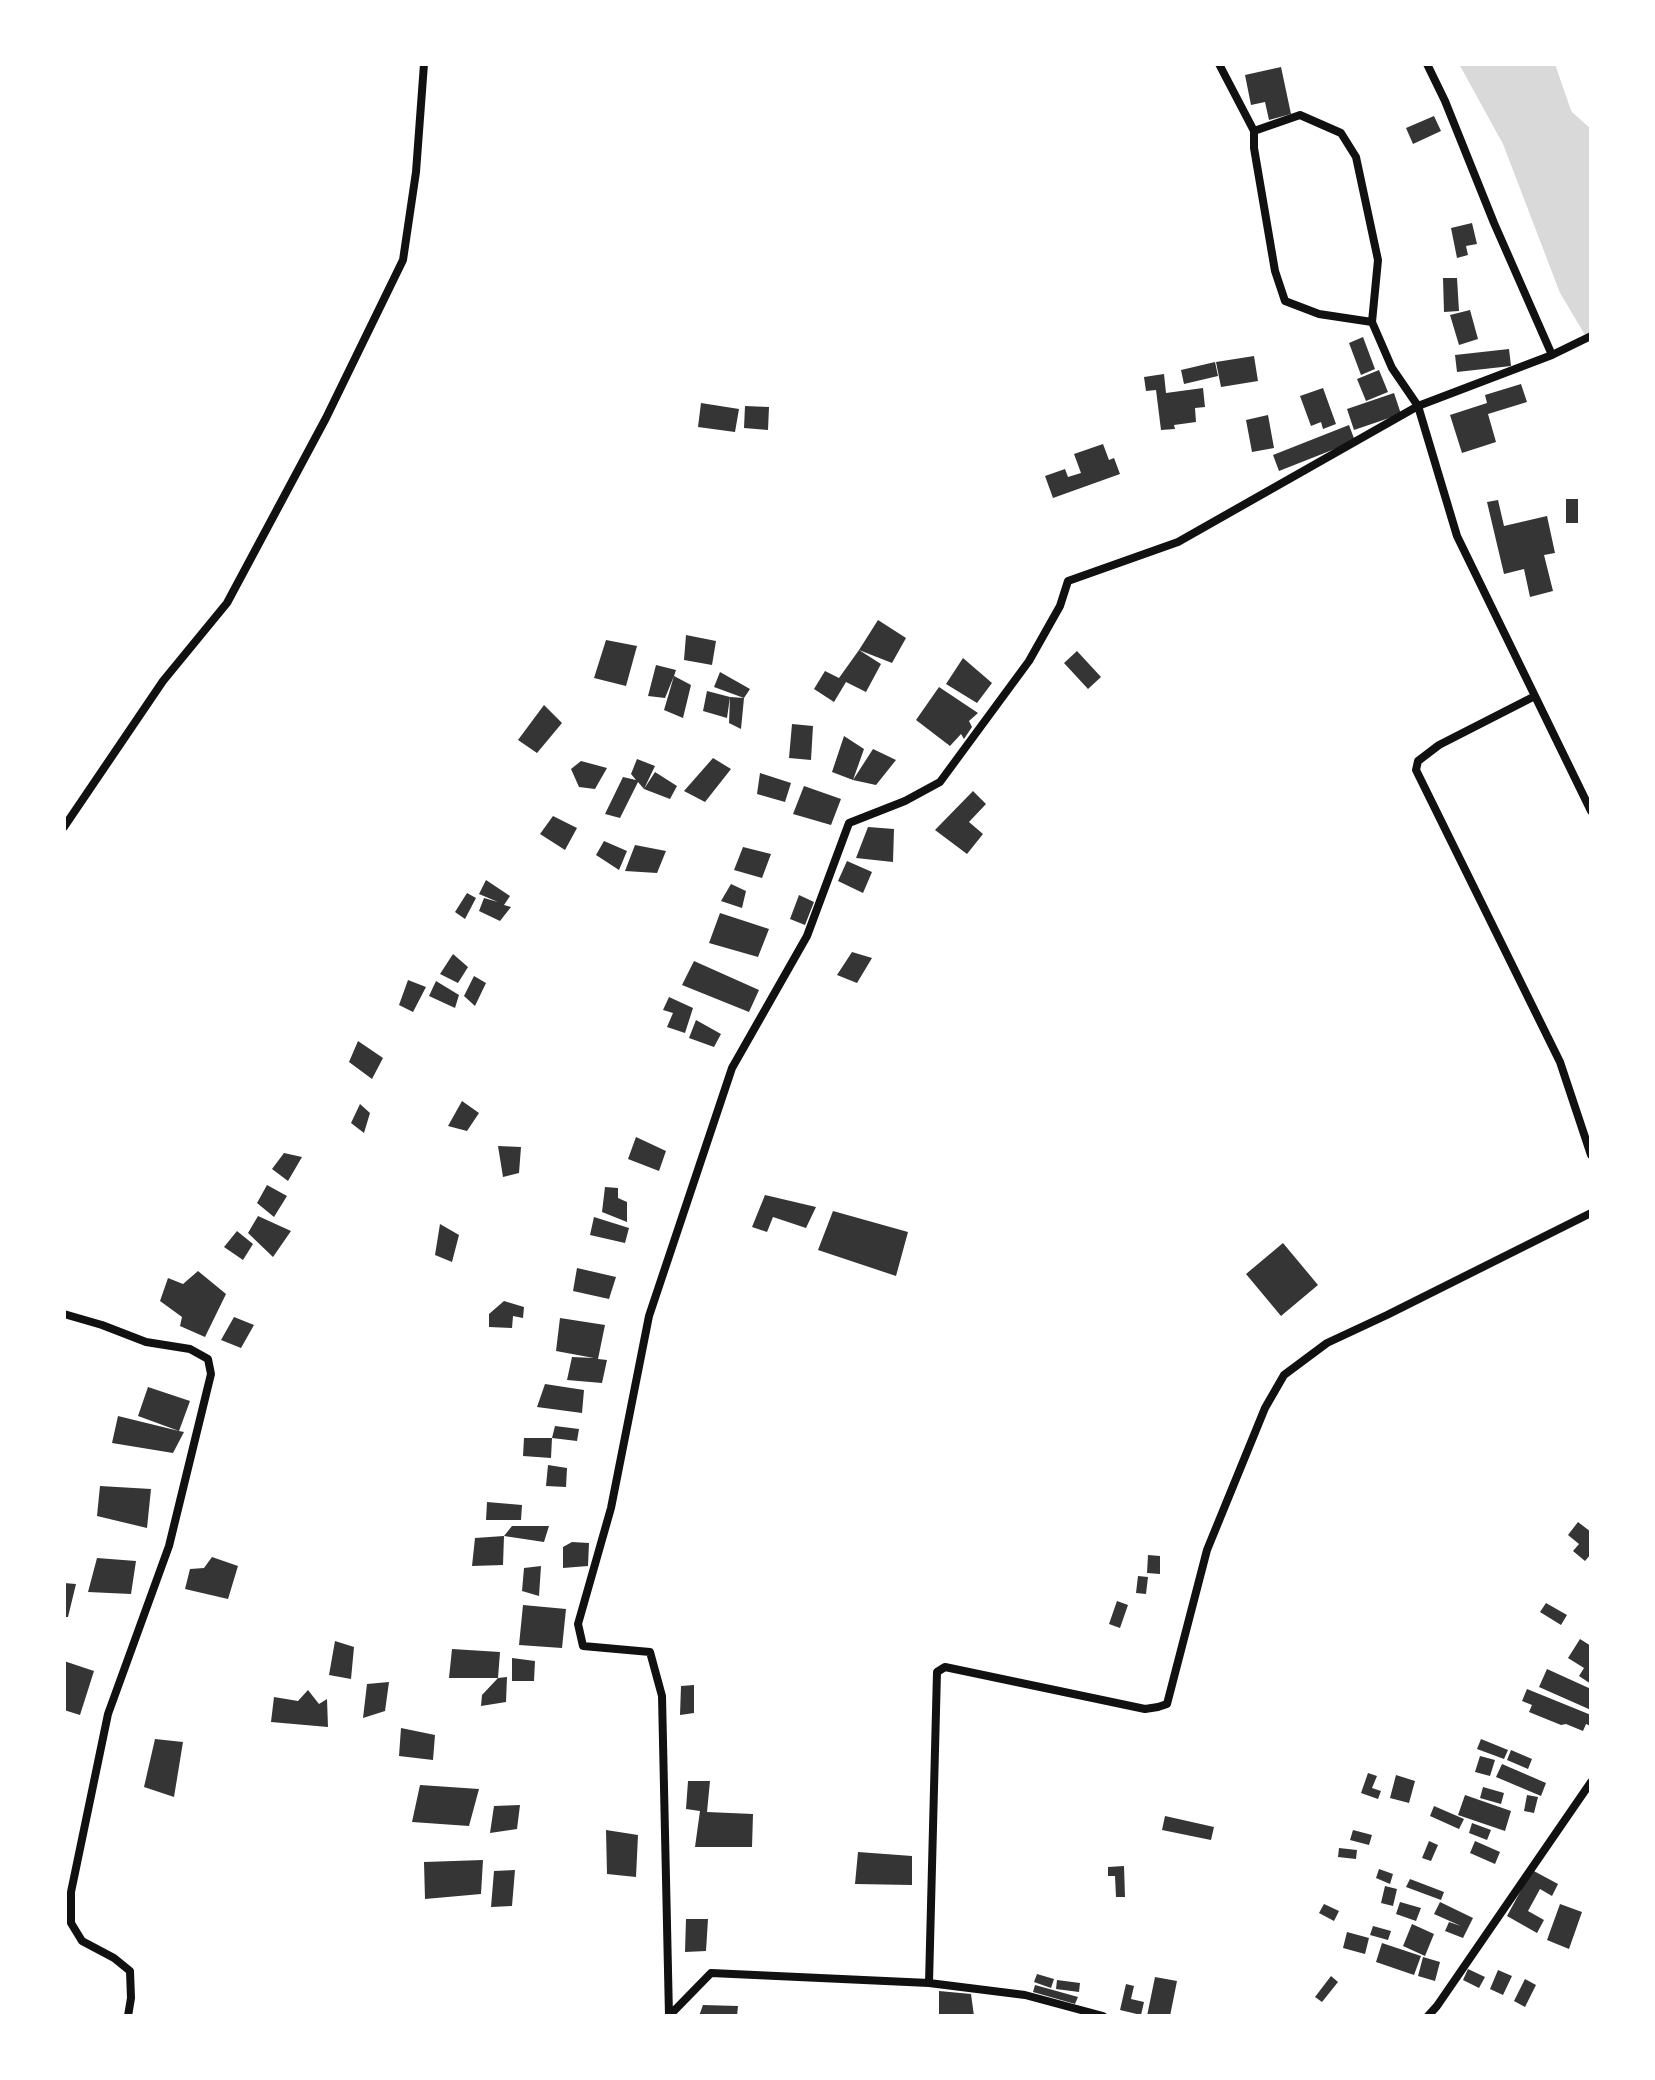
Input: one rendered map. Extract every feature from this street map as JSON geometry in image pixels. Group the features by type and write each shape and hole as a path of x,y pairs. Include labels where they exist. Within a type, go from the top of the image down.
{"street":[{"path":"64,827 163,681 227,603 326,418 403,260 416,172 424,64"},
{"path":"1219,64 1254,131 1254,148 1275,271 1285,301 1319,314 1372,322"},
{"path":"1427,64 1552,355"},
{"path":"1254,131 1300,115 1341,133 1356,157 1378,260 1372,322 1392,368 1418,406 1457,536 1591,811"},
{"path":"669,2016 662,1696 650,1652 583,1646 578,1624 611,1508 649,1316 732,1068 807,936 849,823 905,801 940,782 1029,661 1060,606 1068,581 1178,542 1418,406 1552,355 1591,336"},
{"path":"1535,696 1439,745 1418,761 1416,770 1560,1062 1591,1155"},
{"path":"929,1983 937,1672 945,1667 1145,1709 1167,1704 1207,1550 1265,1408 1284,1375 1327,1343 1591,1213"},
{"path":"64,1314 146,1342 190,1349 208,1359 211,1374 169,1546 108,1714 71,1892 71,1923 82,1941 114,1958 130,1971 128,2016"},
{"path":"1428,2016 1591,1782"},
{"path":"669,2016 711,1973 929,1983 1025,1995 1103,2016"}],"shaded area":[{"path":"1459,64 1538,64 1540,71 1572,112 1591,129 1591,345 1560,293 1503,144"}],"building":[{"path":"1281,67 1291,114 1269,120 1265,102 1251,105 1245,75"},
{"path":"1434,116 1441,131 1413,144 1406,128"},
{"path":"1472,223 1477,244 1466,246 1468,255 1457,258 1451,228"},
{"path":"1443,278 1457,278 1459,311 1444,312"},
{"path":"1470,310 1478,339 1459,345 1450,315"},
{"path":"1363,337 1375,369 1361,375 1349,343"},
{"path":"1509,349 1511,366 1457,372 1455,355"},
{"path":"1254,356 1258,381 1221,387 1216,362"},
{"path":"1215,362 1218,376 1184,384 1181,370"},
{"path":"1379,370 1388,392 1366,401 1357,379"},
{"path":"1164,374 1166,393 1203,388 1205,407 1195,408 1196,422 1161,430 1156,390 1146,391 1144,377"},
{"path":"1521,384 1527,402 1488,414 1496,442 1462,453 1450,415 1487,403 1485,395"},
{"path":"1323,388 1336,424 1323,429 1321,422 1311,426 1300,396"},
{"path":"1394,393 1401,414 1354,430 1347,409"},
{"path":"701,403 739,409 735,432 698,427"},
{"path":"745,406 769,407 768,430 744,428"},
{"path":"1268,415 1274,448 1252,452 1246,420"},
{"path":"1349,425 1355,441 1279,471 1273,455"},
{"path":"1103,444 1109,460 1114,458 1120,474 1053,498 1045,476 1065,469 1068,477 1081,473 1074,454"},
{"path":"1566,499 1578,499 1578,523 1566,523"},
{"path":"1498,500 1504,526 1547,516 1555,553 1544,555 1553,591 1530,597 1524,569 1504,574 1487,502"},
{"path":"878,620 906,638 892,663 859,650"},
{"path":"686,635 716,641 712,665 684,660"},
{"path":"606,640 637,646 626,686 594,678"},
{"path":"859,650 881,664 866,692 846,682 834,702 814,689 825,671 839,678"},
{"path":"1077,651 1101,677 1088,689 1064,663"},
{"path":"963,658 992,683 977,703 946,684"},
{"path":"656,665 676,670 665,698 648,696"},
{"path":"720,672 750,689 744,698 714,687"},
{"path":"674,676 691,685 683,718 664,710"},
{"path":"939,687 978,713 969,721 972,727 964,739 961,734 950,746 916,720"},
{"path":"707,691 730,697 727,718 703,711"},
{"path":"730,697 744,698 741,729 729,723"},
{"path":"544,705 562,723 537,753 518,740"},
{"path":"792,724 813,726 811,760 789,758"},
{"path":"844,736 864,749 853,780 832,772"},
{"path":"873,749 896,760 876,785 853,780"},
{"path":"713,758 731,769 705,802 684,791"},
{"path":"637,759 655,766 644,789 638,782 620,818 605,814 623,777 636,780 631,774"},
{"path":"581,761 607,768 595,789 579,787 571,769"},
{"path":"655,772 677,786 670,799 644,789"},
{"path":"760,773 791,783 785,802 757,794"},
{"path":"804,786 841,799 831,825 793,814"},
{"path":"973,791 986,804 969,822 983,834 967,854 935,830"},
{"path":"553,816 577,828 565,850 540,834"},
{"path":"868,827 894,829 893,862 856,858"},
{"path":"604,841 627,851 619,870 596,855"},
{"path":"635,845 666,851 657,873 625,871"},
{"path":"743,847 771,854 762,878 734,870"},
{"path":"847,861 872,872 863,893 838,881"},
{"path":"486,880 510,896 504,905 511,907 500,921 479,911 484,898 498,902 479,894"},
{"path":"731,884 746,891 742,908 721,901"},
{"path":"467,893 476,898 465,919 455,912"},
{"path":"799,895 814,902 805,925 790,919"},
{"path":"720,913 769,929 758,957 709,943"},
{"path":"852,952 872,958 857,983 837,975"},
{"path":"453,954 468,967 458,983 440,974"},
{"path":"694,961 759,990 749,1012 682,985"},
{"path":"474,976 486,983 475,1006 464,996"},
{"path":"408,980 426,987 413,1012 399,1005"},
{"path":"436,981 459,995 455,1008 429,996"},
{"path":"669,997 693,1008 685,1033 667,1027 673,1013 663,1010"},
{"path":"696,1020 721,1034 714,1047 689,1038"},
{"path":"358,1041 383,1058 372,1079 349,1062"},
{"path":"462,1101 479,1113 467,1131 448,1126"},
{"path":"360,1104 370,1113 364,1133 351,1123"},
{"path":"636,1137 666,1151 659,1171 628,1159"},
{"path":"498,1146 521,1147 519,1173 503,1177"},
{"path":"284,1153 302,1157 288,1181 272,1169"},
{"path":"267,1185 287,1196 274,1217 257,1203"},
{"path":"605,1187 618,1188 618,1198 627,1202 627,1222 602,1212"},
{"path":"765,1195 816,1207 806,1228 773,1217 767,1232 752,1227"},
{"path":"833,1211 908,1232 896,1276 818,1250"},
{"path":"258,1216 291,1231 273,1257 248,1233"},
{"path":"594,1217 629,1228 625,1243 590,1235"},
{"path":"440,1224 459,1235 452,1262 435,1255"},
{"path":"237,1231 253,1244 243,1260 224,1247"},
{"path":"1283,1243 1318,1285 1281,1316 1246,1274"},
{"path":"577,1268 616,1277 609,1299 573,1291"},
{"path":"198,1271 226,1294 205,1337 180,1326 182,1317 160,1301 168,1278 183,1284"},
{"path":"504,1301 524,1307 523,1318 513,1316 512,1328 489,1327 489,1314"},
{"path":"234,1317 254,1325 241,1348 221,1340"},
{"path":"560,1318 605,1325 598,1359 607,1360 602,1383 567,1380 572,1357 594,1358 556,1351"},
{"path":"545,1384 584,1390 582,1413 537,1407"},
{"path":"148,1387 190,1401 179,1431 138,1416"},
{"path":"118,1416 184,1432 173,1453 112,1443"},
{"path":"555,1426 579,1429 577,1441 552,1438"},
{"path":"524,1438 552,1438 551,1458 523,1456"},
{"path":"548,1465 567,1468 566,1487 546,1486"},
{"path":"100,1486 151,1489 147,1528 97,1516"},
{"path":"487,1502 522,1505 521,1520 486,1520"},
{"path":"1578,1522 1591,1532 1591,1554 1585,1561 1573,1551 1579,1544 1568,1535"},
{"path":"512,1526 549,1526 544,1542 504,1536"},
{"path":"504,1536 503,1565 472,1566 475,1538"},
{"path":"572,1542 589,1543 588,1566 563,1568 563,1547"},
{"path":"1148,1555 1160,1556 1160,1574 1147,1573"},
{"path":"212,1557 238,1566 228,1599 185,1589 190,1569 204,1568"},
{"path":"97,1558 136,1561 131,1594 88,1592"},
{"path":"541,1566 539,1596 522,1591 524,1568"},
{"path":"1138,1576 1148,1577 1146,1594 1136,1593"},
{"path":"64,1583 76,1584 68,1617 64,1617"},
{"path":"1117,1601 1128,1605 1120,1628 1109,1624"},
{"path":"1546,1603 1567,1615 1561,1625 1540,1612"},
{"path":"523,1605 566,1609 562,1648 519,1645"},
{"path":"1580,1639 1591,1646 1591,1684 1579,1676 1584,1668 1568,1658"},
{"path":"335,1641 354,1647 351,1679 329,1675"},
{"path":"452,1649 500,1652 498,1678 449,1678"},
{"path":"512,1658 535,1661 534,1681 512,1681"},
{"path":"64,1661 94,1671 80,1715 64,1710"},
{"path":"1547,1669 1591,1689 1591,1710 1539,1687"},
{"path":"507,1677 506,1702 481,1706 482,1695 498,1678"},
{"path":"389,1682 385,1711 363,1718 367,1684"},
{"path":"694,1685 694,1713 680,1715 681,1686"},
{"path":"1527,1689 1591,1715 1591,1726 1586,1724 1583,1731 1529,1712 1532,1705 1522,1701"},
{"path":"308,1690 319,1704 327,1699 328,1727 271,1722 274,1697 298,1701"},
{"path":"401,1728 435,1735 433,1760 399,1756"},
{"path":"155,1739 183,1742 174,1797 144,1787"},
{"path":"1481,1739 1508,1750 1504,1759 1477,1749"},
{"path":"1511,1750 1532,1759 1528,1769 1507,1760"},
{"path":"1480,1756 1495,1760 1490,1776 1475,1772"},
{"path":"1502,1764 1546,1783 1541,1796 1496,1777"},
{"path":"1368,1773 1377,1776 1372,1788 1381,1791 1378,1799 1361,1793"},
{"path":"1396,1775 1415,1781 1409,1803 1390,1798"},
{"path":"688,1781 710,1781 707,1812 753,1814 752,1847 695,1847 700,1811 686,1809"},
{"path":"420,1785 479,1789 469,1826 412,1822"},
{"path":"1483,1787 1504,1793 1501,1804 1480,1798"},
{"path":"1465,1795 1511,1811 1505,1831 1458,1815"},
{"path":"1527,1795 1538,1797 1534,1813 1524,1811"},
{"path":"520,1805 517,1829 490,1833 494,1806"},
{"path":"1434,1806 1464,1819 1459,1829 1430,1816"},
{"path":"1165,1816 1214,1827 1211,1840 1162,1830"},
{"path":"1472,1823 1491,1830 1487,1840 1469,1833"},
{"path":"606,1830 638,1835 636,1877 607,1874"},
{"path":"1353,1830 1372,1835 1369,1845 1350,1840"},
{"path":"1429,1841 1438,1845 1431,1861 1422,1858"},
{"path":"1475,1841 1500,1852 1495,1864 1470,1853"},
{"path":"1339,1848 1357,1850 1356,1859 1338,1857"},
{"path":"858,1852 912,1856 912,1885 855,1884"},
{"path":"483,1860 481,1894 425,1899 424,1862"},
{"path":"1124,1866 1125,1897 1116,1897 1115,1876 1108,1876 1108,1867"},
{"path":"1379,1869 1393,1874 1390,1884 1376,1878"},
{"path":"515,1870 512,1906 491,1907 494,1871"},
{"path":"1532,1870 1558,1884 1552,1896 1540,1889 1528,1911 1544,1920 1537,1933 1507,1916"},
{"path":"1410,1879 1444,1892 1441,1900 1406,1887"},
{"path":"1385,1886 1397,1889 1393,1906 1381,1903"},
{"path":"1400,1902 1421,1908 1416,1921 1396,1914"},
{"path":"1440,1902 1473,1918 1463,1938 1445,1931 1449,1922 1461,1926 1434,1914"},
{"path":"1324,1904 1339,1911 1334,1921 1319,1913"},
{"path":"1560,1904 1582,1912 1569,1949 1547,1940"},
{"path":"686,1919 708,1919 706,1951 685,1952"},
{"path":"1412,1924 1434,1934 1425,1956 1403,1946"},
{"path":"1373,1926 1391,1931 1388,1940 1370,1935"},
{"path":"1347,1932 1369,1938 1365,1954 1343,1948"},
{"path":"1382,1943 1421,1956 1414,1975 1376,1962"},
{"path":"1423,1957 1440,1962 1435,1981 1418,1976"},
{"path":"1468,1969 1485,1977 1479,1988 1463,1980"},
{"path":"1498,1970 1512,1976 1503,1995 1490,1989"},
{"path":"1037,1974 1054,1979 1051,1988 1034,1982"},
{"path":"1331,1976 1338,1982 1322,2002 1315,1997"},
{"path":"1155,1977 1177,1981 1170,2016 1147,2016"},
{"path":"1525,1979 1536,1985 1525,2007 1514,2001"},
{"path":"1057,1980 1080,1983 1079,1992 1056,1989"},
{"path":"1126,1984 1134,1986 1131,1999 1144,2002 1141,2015 1120,2010"},
{"path":"1035,1985 1078,1997 1075,2004 1033,1992"},
{"path":"939,1991 971,1994 974,2016 939,2016"},
{"path":"703,2005 738,2006 737,2016 699,2016"}],"waterway":[{"path":"1538,64 1564,139 1591,185"}]}
